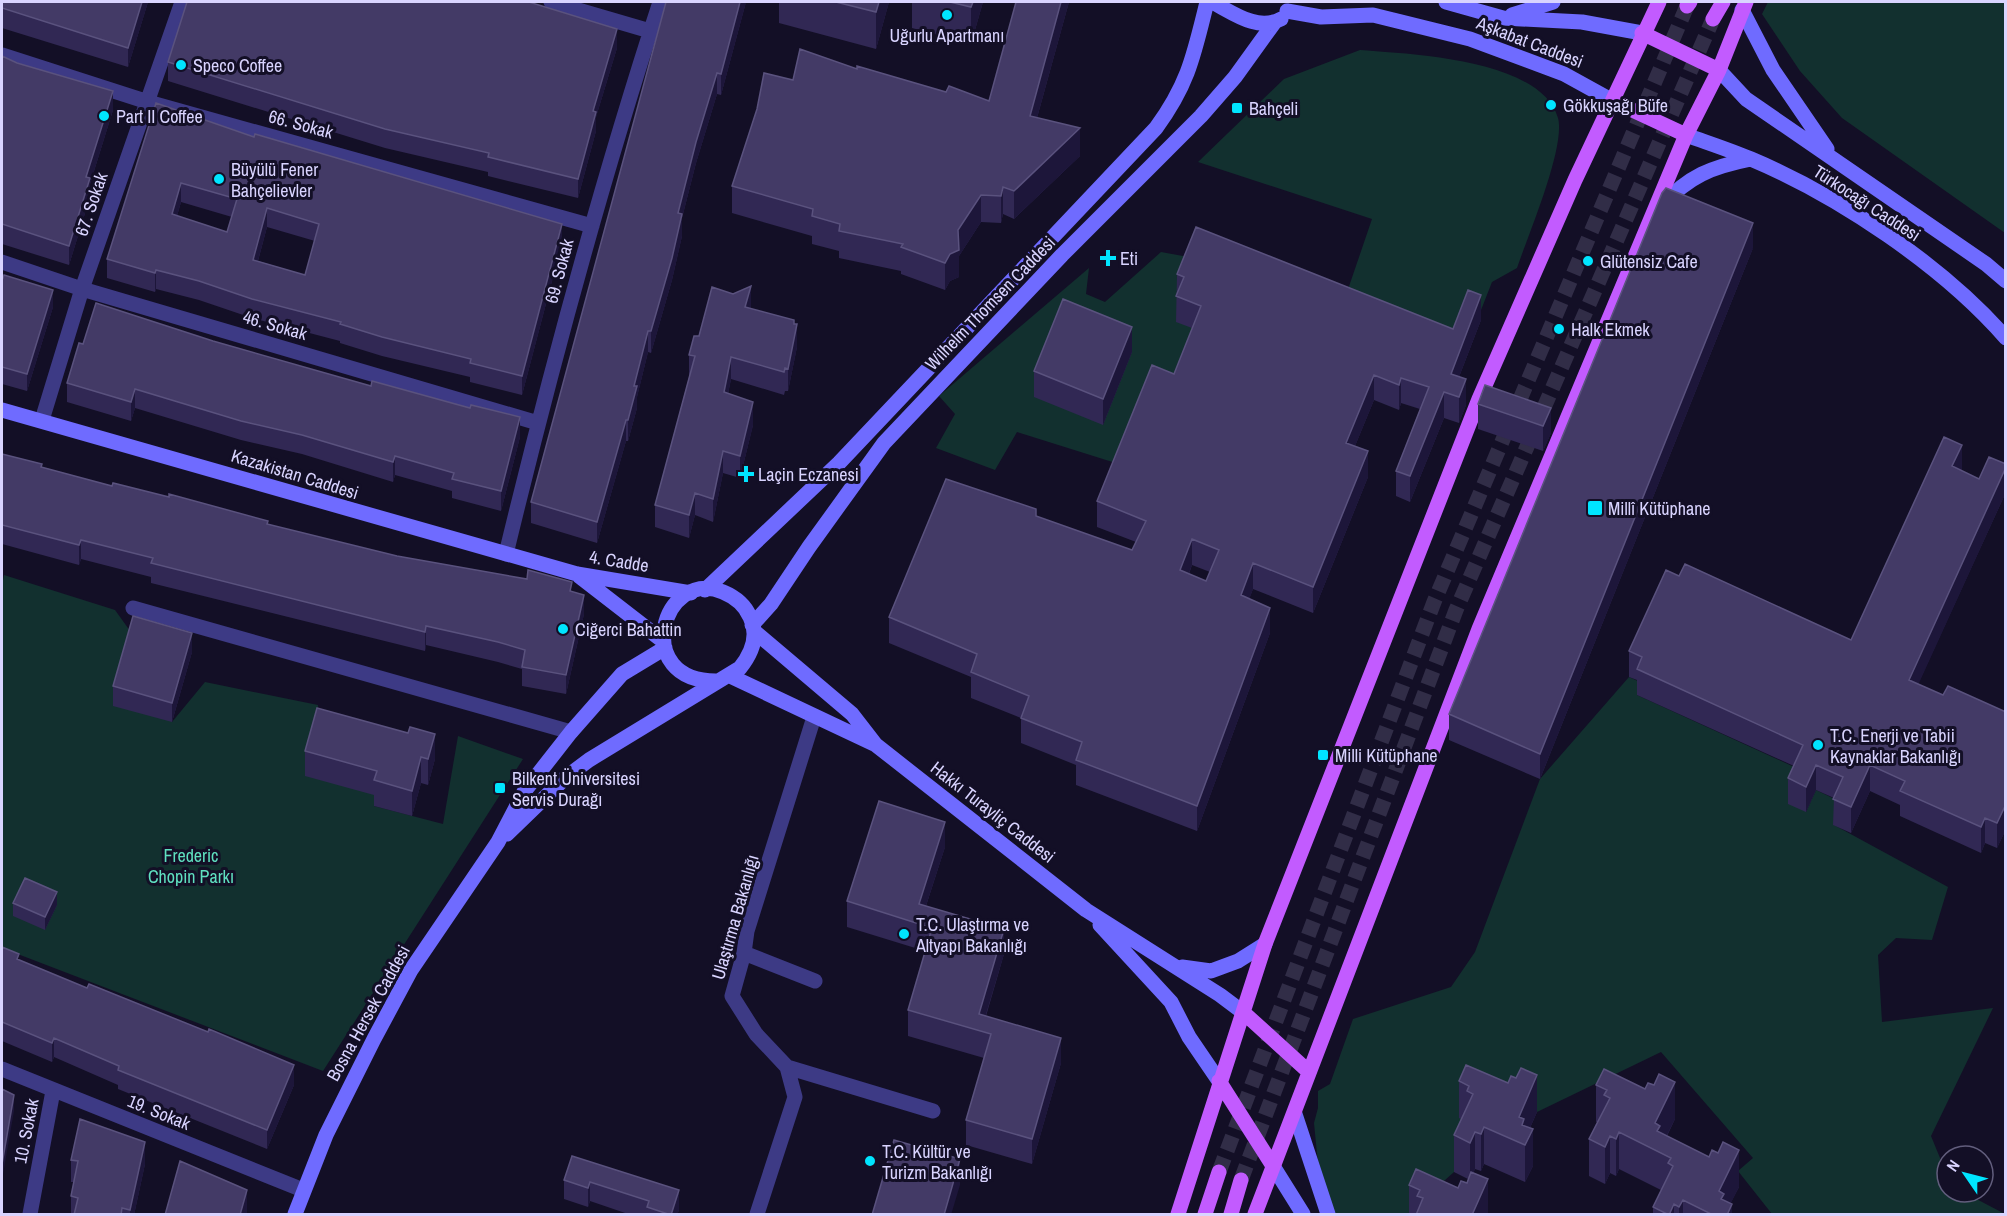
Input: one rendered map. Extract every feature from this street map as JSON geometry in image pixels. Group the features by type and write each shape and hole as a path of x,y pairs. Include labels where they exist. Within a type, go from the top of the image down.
{"main road":[{"name":"Wilhelm Thomsen Caddesi","path":"698,591 839,463 1156,128 1174,103 1186,79 1207,2"},
{"path":"1212,2 1251,22 1274,23"},
{"name":"Aşkabat Caddesi","path":"1446,2 1503,18 1582,22 1642,33"},
{"path":"1503,18 1553,2"},
{"path":"1178,1215 1219,1081 1266,944 1479,399 1575,180 1613,101 1642,33 1659,2"},
{"path":"1713,19 1723,2"},
{"name":"Wilhelm Thomsen Caddesi","path":"753,628 884,443 1062,255 1201,116 1235,77 1274,23 1282,19 1289,6"},
{"name":"Aşkabat Caddesi","path":"1289,6 1321,16 1373,15 1470,39 1564,74 1613,101"},
{"path":"1255,1215 1479,629 1686,135 1719,70 1744,6"},
{"path":"1744,6 1773,70 1832,157"},
{"path":"1642,33 1719,70"},
{"name":"Türkocağı Caddesi","path":"1719,70 1746,99 1986,264 2006,281"},
{"path":"1613,101 1686,135"},
{"name":"Türkocağı Caddesi","path":"1686,135 1751,159 1838,204 1948,281 2006,338"},
{"path":"1654,212 1678,188 1697,176 1716,166 1751,159"},
{"name":"Kazakistan Caddesi","path":"2,410 577,574"},
{"name":"4. Cadde","path":"577,574 698,591"},
{"name":"4. Cadde","path":"577,574 664,644"},
{"path":"498,842 565,778 589,760 723,679 748,657 753,628 743,605 732,596 719,591 698,591 678,601 669,612 663,626 664,644 675,668 687,676 702,681 723,679"},
{"name":"Hakkı Turayliç Caddesi","path":"753,628 852,714 876,745"},
{"path":"498,842 524,792 571,732 622,674 664,644"},
{"name":"Hakkı Turayliç Caddesi","path":"723,679 876,745 1086,910 1176,966 1244,1013"},
{"name":"Bosna Hersek Caddesi","path":"295,1215 303,1190 348,1088 411,970 498,842"},
{"name":"Hakkı Turayliç Caddesi","path":"1086,910 1171,1002 1189,1037 1219,1081"},
{"path":"1176,966 1211,971 1238,961 1266,944"},
{"path":"1244,1013 1309,1072"},
{"path":"1219,1081 1303,1215"},
{"path":"1294,1114 1328,1215"},
{"path":"1205,1215 1219,1172"},
{"path":"1231,1215 1241,1180"}],"street":[{"name":"67. Sokak","path":"42,420 82,289 182,2"},
{"path":"551,2 650,32"},
{"name":"69. Sokak","path":"506,554 538,423 592,226 660,2"},
{"name":"66. Sokak","path":"2,55 148,102 592,226"},
{"name":"46. Sokak","path":"2,261 82,289 538,423"},
{"path":"133,608 571,732"},
{"name":"Ulaştırma Bakanlığı","path":"757,1215 795,1097 787,1067 756,1034 732,996 744,953 747,931 814,717"},
{"path":"744,953 815,981"},
{"path":"787,1067 933,1111"},
{"name":"19. Sokak","path":"2,1069 303,1190"},
{"name":"10. Sokak","path":"30,1215 53,1091"}],"green space":[{"path":"1768,2 2005,2 2005,233 1842,118 1800,71 1762,14"},
{"path":"1360,50 1441,58 1472,63 1501,72 1527,83 1547,98 1558,118 1559,132 1551,170 1517,268 1492,282 1463,356 1343,304 1372,219 1198,162 1284,79"},
{"path":"1161,252 1194,258 1214,336 1122,465 1017,432 995,470 936,448 955,414 939,396 1089,268 1086,294 1105,302"},
{"name":"Frederic Chopin Parkı","path":"4,575 115,610 133,635 172,722 205,682 318,705 317,733 377,796 374,806 443,824 458,736 523,759 323,1071 2,948 2,585"},
{"path":"1629,677 1642,683 1637,695 1803,771 1806,812 1816,790 1843,803 1834,825 1948,887 1932,940 1896,938 1878,955 1882,1022 1993,1008 1931,1136 1935,1146 1935,1204 1986,1204 2005,1214 1772,1214 1738,1171 1753,1158 1661,1052 1537,1112 1521,1105 1469,1123 1454,1172 1416,1206 1413,1214 1323,1214 1314,1123 1318,1108 1318,1091 1330,1084 1353,1019 1451,987 1475,952 1540,779"}],"building":[{"path":"2,2 142,2 128,48 2,8"},
{"path":"187,2 529,2 617,29 593,111 596,112 578,179 488,157 489,153 385,129 168,62"},
{"path":"666,2 740,2 721,74 717,73 696,142 678,213 682,214 672,258 651,331 648,331 628,420 626,420 597,522 531,502"},
{"path":"836,2 879,2 876,12"},
{"path":"950,2 973,2 971,7"},
{"path":"1016,2 1061,2 1030,116 1080,128 1014,191 1003,187 1001,196 981,195 958,230 959,250 950,254 945,263 901,247 903,244 839,231 840,224 812,216 813,209 732,186 757,109 764,73 793,80 800,49 857,69 857,66 946,92 949,86 989,101"},
{"path":"2,56 17,63 113,91 86,177 90,178 69,246 2,224"},
{"path":"156,103 254,137 255,134 562,224 522,376 470,363 471,359 382,337 340,324 341,322 252,299 199,281 156,270 155,273 107,259","holes":["181,183 237,199 227,232 172,214","267,208 319,224 305,275 253,260"]},
{"path":"1666,188 1753,223 1540,754 1449,714"},
{"path":"1196,227 1453,329 1468,290 1481,295 1451,374 1466,379 1459,397 1444,392 1410,476 1396,471 1429,387 1401,378 1399,385 1374,375 1346,443 1368,451 1313,587 1253,563 1241,595 1270,608 1197,806 1076,760 1082,742 1021,718 1029,696 971,672 977,654 889,617 946,479 1036,509 1036,516 1132,550 1146,521 1097,501 1152,365 1174,374 1201,306 1176,296 1184,277 1177,274","holes":["1192,539 1219,550 1206,581 1180,570"]},
{"path":"4,275 53,290 27,374 2,367 2,277"},
{"path":"751,286 745,307 794,320 794,324 797,324 788,369 785,368 784,372 731,357 724,392 753,402 740,456 723,451 713,499 695,493 689,515 655,505 695,356 689,355 694,336 699,336 712,287 733,294"},
{"path":"1063,299 1132,327 1103,399 1034,371"},
{"path":"96,303 213,341 371,386 372,381 470,408 471,405 520,417 501,491 452,479 454,473 395,456 393,462 302,435 241,421 135,389 131,402 67,383 79,343 83,344"},
{"path":"1485,385 1551,408 1543,426 1478,404"},
{"path":"1944,437 1962,445 1952,466 1979,479 1989,457 2006,464 1909,680 1943,695 1948,686 2006,712 2006,804 1997,823 1985,818 1981,827 1900,791 1905,781 1870,765 1851,807 1833,799 1843,777 1816,765 1806,787 1788,778 1803,745 1637,669 1642,657 1629,651 1666,570 1679,576 1685,564 1851,640"},
{"path":"2,454 112,486 113,483 169,497 169,494 268,521 267,524 397,556 527,579 528,570 572,582 570,591 584,595 566,675 522,667 525,650 498,642 426,626 425,632 151,563 153,558 81,540 79,545 2,525"},
{"path":"133,616 192,633 172,703 113,686"},
{"path":"317,708 408,733 410,727 435,734 428,759 421,757 412,791 374,780 377,771 305,751"},
{"path":"879,801 945,822 919,904 1004,929 979,1014 1061,1038 1032,1139 966,1120 991,1034 908,1010 932,928 847,901"},
{"path":"25,878 57,892 45,917 13,903"},
{"path":"2,947 19,954 17,959 87,988 89,984 208,1032 209,1029 294,1065 267,1130 118,1070 119,1066 54,1038 52,1043 2,1022"},
{"path":"1466,1065 1508,1083 1511,1076 1516,1078 1521,1068 1537,1075 1519,1117 1524,1119 1522,1125 1533,1129 1525,1145 1484,1127 1481,1134 1475,1132 1470,1143 1454,1135 1473,1094 1467,1091 1469,1086 1459,1081"},
{"path":"1604,1069 1645,1089 1648,1083 1654,1085 1659,1074 1675,1082 1655,1123 1660,1126 1657,1131 1709,1157 1712,1150 1718,1153 1723,1142 1739,1150 1719,1191 1724,1194 1721,1199 1732,1204 1727,1215 1713,1215 1683,1200 1679,1207 1674,1204 1669,1215 1653,1207 1673,1166 1668,1163 1671,1158 1619,1132 1616,1139 1610,1136 1605,1147 1589,1139 1610,1098 1604,1095 1607,1090 1596,1085"},
{"path":"2,1089 14,1095 2,1164"},
{"path":"80,1119 145,1142 130,1210 122,1208 121,1215 74,1215 78,1198 71,1196 78,1161 71,1160"},
{"path":"894,1140 960,1159 944,1215 872,1215"},
{"path":"572,1156 679,1190 671,1215 647,1207 649,1201 590,1182 588,1188 564,1180"},
{"path":"180,1161 247,1190 240,1215 165,1215"},
{"path":"1416,1169 1458,1188 1461,1181 1467,1183 1471,1172 1488,1179 1472,1215 1416,1215 1423,1198 1417,1196 1420,1190 1409,1185"}],"tunnel":[{"path":"1219,1172 1434,602 1687,6"},
{"path":"1241,1180 1456,610 1713,19"}],"place":[{"name":"Uğurlu Apartmanı","path":"947,15"},
{"name":"Speco Coffee","path":"181,65"},
{"name":"Gökkuşağı Büfe","path":"1551,105"},
{"name":"Bahçeli","path":"1237,108"},
{"name":"Part II Coffee","path":"104,116"},
{"name":"Büyülü Fener Bahçelievler","path":"219,179"},
{"name":"Eti","path":"1108,258"},
{"name":"Glütensiz Cafe","path":"1588,261"},
{"name":"Halk Ekmek","path":"1559,329"},
{"name":"Laçin Eczanesi","path":"746,474"},
{"name":"Millî Kütüphane","path":"1595,508"},
{"name":"Ciğerci Bahattin","path":"563,629"},
{"name":"T.C. Enerji ve Tabii Kaynaklar Bakanlığı","path":"1818,745"},
{"name":"Milli Kütüphane","path":"1323,755"},
{"name":"Bilkent Üniversitesi Servis Durağı","path":"500,788"},
{"name":"T.C. Ulaştırma ve Altyapı Bakanlığı","path":"904,934"},
{"name":"T.C. Kültür ve Turizm Bakanlığı","path":"870,1161"}]}
